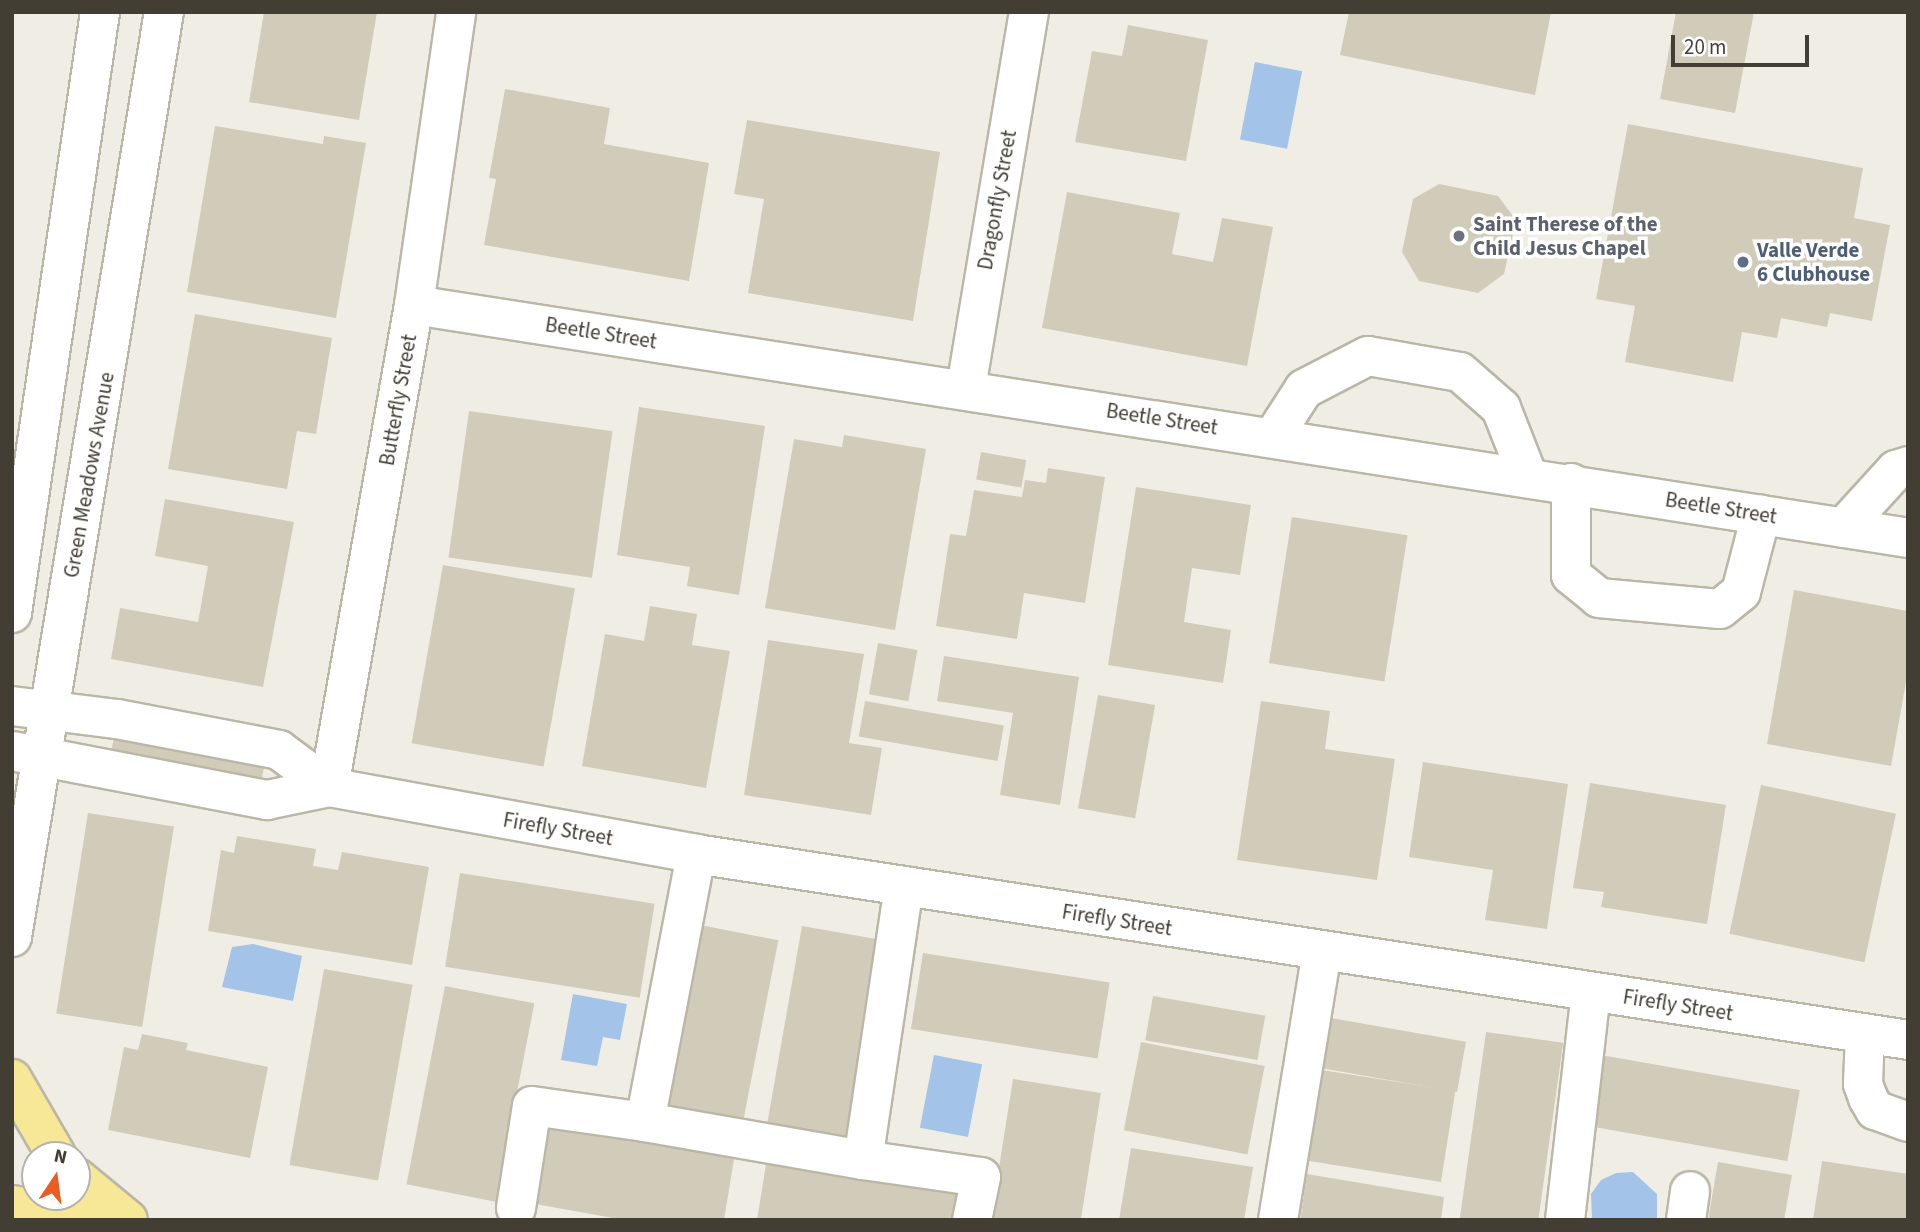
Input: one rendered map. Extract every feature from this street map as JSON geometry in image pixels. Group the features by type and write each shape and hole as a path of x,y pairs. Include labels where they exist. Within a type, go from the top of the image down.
{"main road":[{"path":"12,1079 49,1141"},
{"path":"91,1190 128,1220"},
{"path":"12,1205 102,1220"}],"street":[{"path":"12,613 100,12"},
{"name":"Green Meadows Avenue","path":"12,937 30,708 110,355 164,12"},
{"name":"Butterfly Street","path":"329,787 414,305 456,12"},
{"name":"Dragonfly Street","path":"966,388 1029,12"},
{"name":"Beetle Street","path":"414,305 966,388 1908,538"},
{"path":"52,345 110,355"},
{"path":"1273,437 1304,389 1368,356 1460,372 1501,408 1528,477"},
{"path":"1843,528 1896,470 1908,466"},
{"path":"1571,483 1571,575 1599,598 1720,609 1741,592 1760,515"},
{"name":"Firefly Street","path":"30,708 279,750 329,787"},
{"name":"Firefly Street","path":"26,753 267,800 329,787 696,854 1908,1040"},
{"path":"645,1122 696,854"},
{"path":"863,1160 904,886"},
{"path":"1278,1220 1322,952"},
{"path":"1564,1220 1591,992"},
{"path":"1865,1034 1863,1084 1868,1098 1875,1110 1908,1122"},
{"path":"516,1208 532,1106 981,1177 972,1220"}],"water":[{"path":"1255,62 1302,71 1287,149 1240,140"},
{"path":"253,944 302,956 293,1001 222,987 232,947"},
{"path":"573,994 627,1004 620,1040 603,1037 597,1066 561,1060"},
{"path":"934,1055 982,1064 968,1137 920,1128"},
{"path":"1633,1172 1657,1194 1657,1220 1592,1220 1591,1194 1601,1180 1616,1173"}],"building":[{"path":"264,12 377,12 359,120 249,102"},
{"path":"1349,12 1551,12 1535,95 1340,55"},
{"path":"1676,12 1754,12 1735,113 1660,99"},
{"path":"1128,25 1208,40 1186,161 1075,142 1092,51 1122,56"},
{"path":"505,89 610,108 604,144 709,163 689,281 484,245 496,179 489,178"},
{"path":"747,120 940,152 913,321 748,293 764,199 734,194"},
{"name":"Valle Verde 6 Clubhouse","path":"1628,124 1863,168 1854,218 1890,225 1872,321 1830,313 1827,327 1781,318 1777,338 1742,332 1733,382 1625,362 1635,306 1596,299"},
{"path":"215,126 323,144 324,136 366,143 336,318 187,292"},
{"name":"Saint Therese of the Child Jesus Chapel","path":"1439,184 1498,196 1516,220 1504,274 1478,293 1419,281 1402,252 1413,199"},
{"path":"1067,192 1180,213 1172,254 1213,262 1222,218 1273,227 1247,366 1042,328"},
{"path":"195,314 332,338 316,434 297,431 287,489 168,469"},
{"path":"639,407 765,426 739,595 687,586 690,567 617,555"},
{"path":"469,411 613,431 592,578 448,558"},
{"path":"844,435 926,449 895,630 765,608 794,439 842,447"},
{"path":"981,452 1026,460 1021,488 976,480"},
{"path":"1048,468 1105,477 1085,603 1024,593 1017,639 936,626 950,534 966,536 974,490 1022,497 1025,480 1046,483"},
{"path":"1136,487 1251,505 1240,575 1192,568 1184,622 1231,630 1223,683 1108,665"},
{"path":"165,499 294,522 263,687 111,659 120,608 198,622 208,566 155,556"},
{"path":"1292,517 1408,535 1384,681 1269,663"},
{"path":"443,565 575,588 544,767 412,743"},
{"path":"1794,590 1908,611 1908,671 1891,766 1767,744"},
{"path":"650,606 697,614 692,645 730,651 706,788 582,766 605,634 644,641"},
{"path":"768,640 864,654 849,743 882,748 871,815 744,795"},
{"path":"878,643 917,650 908,701 869,694"},
{"path":"944,656 1079,677 1060,805 1000,795 1013,713 937,701"},
{"path":"1098,695 1155,705 1135,818 1078,808"},
{"path":"865,701 1004,725 998,761 859,736"},
{"path":"1261,701 1330,711 1325,749 1395,759 1377,880 1237,860"},
{"path":"115,733 265,765 260,784 111,753"},
{"path":"1423,762 1568,784 1547,929 1485,920 1493,870 1409,857"},
{"path":"1590,783 1726,805 1707,924 1601,907 1604,892 1573,888"},
{"path":"1761,785 1896,814 1864,962 1729,934"},
{"path":"88,813 174,827 142,1027 56,1014"},
{"path":"237,836 316,849 313,866 338,870 342,852 429,867 412,965 208,931 221,850 234,853"},
{"path":"460,873 655,904 640,998 445,967"},
{"path":"690,923 778,940 743,1124 654,1107"},
{"path":"802,926 885,941 850,1138 767,1123"},
{"path":"923,953 1110,983 1098,1059 911,1029"},
{"path":"324,969 413,985 378,1181 289,1165"},
{"path":"445,986 534,1003 496,1202 406,1184"},
{"path":"1153,996 1265,1016 1257,1060 1145,1040"},
{"path":"1331,1018 1466,1042 1457,1092 1322,1068"},
{"path":"1486,1032 1563,1043 1538,1220 1460,1220"},
{"path":"142,1034 188,1043 186,1050 268,1067 250,1158 108,1130 124,1047 138,1050"},
{"path":"1141,1042 1265,1066 1248,1154 1124,1130"},
{"path":"1595,1054 1800,1090 1787,1161 1582,1125"},
{"path":"1322,1070 1455,1091 1441,1182 1308,1161"},
{"path":"1013,1079 1101,1093 1081,1220 991,1220"},
{"path":"546,1114 736,1147 724,1220 624,1220 530,1203"},
{"path":"1131,1148 1253,1167 1244,1220 1119,1220"},
{"path":"768,1152 957,1184 952,1220 757,1220"},
{"path":"1822,1161 1908,1174 1908,1220 1813,1220"},
{"path":"1718,1162 1792,1175 1784,1220 1708,1220"},
{"path":"1307,1174 1444,1197 1441,1220 1300,1220"}],"place":[{"name":"Saint Therese of the Child Jesus Chapel","path":"1459,236"},
{"name":"Valle Verde 6 Clubhouse","path":"1743,262"}]}
